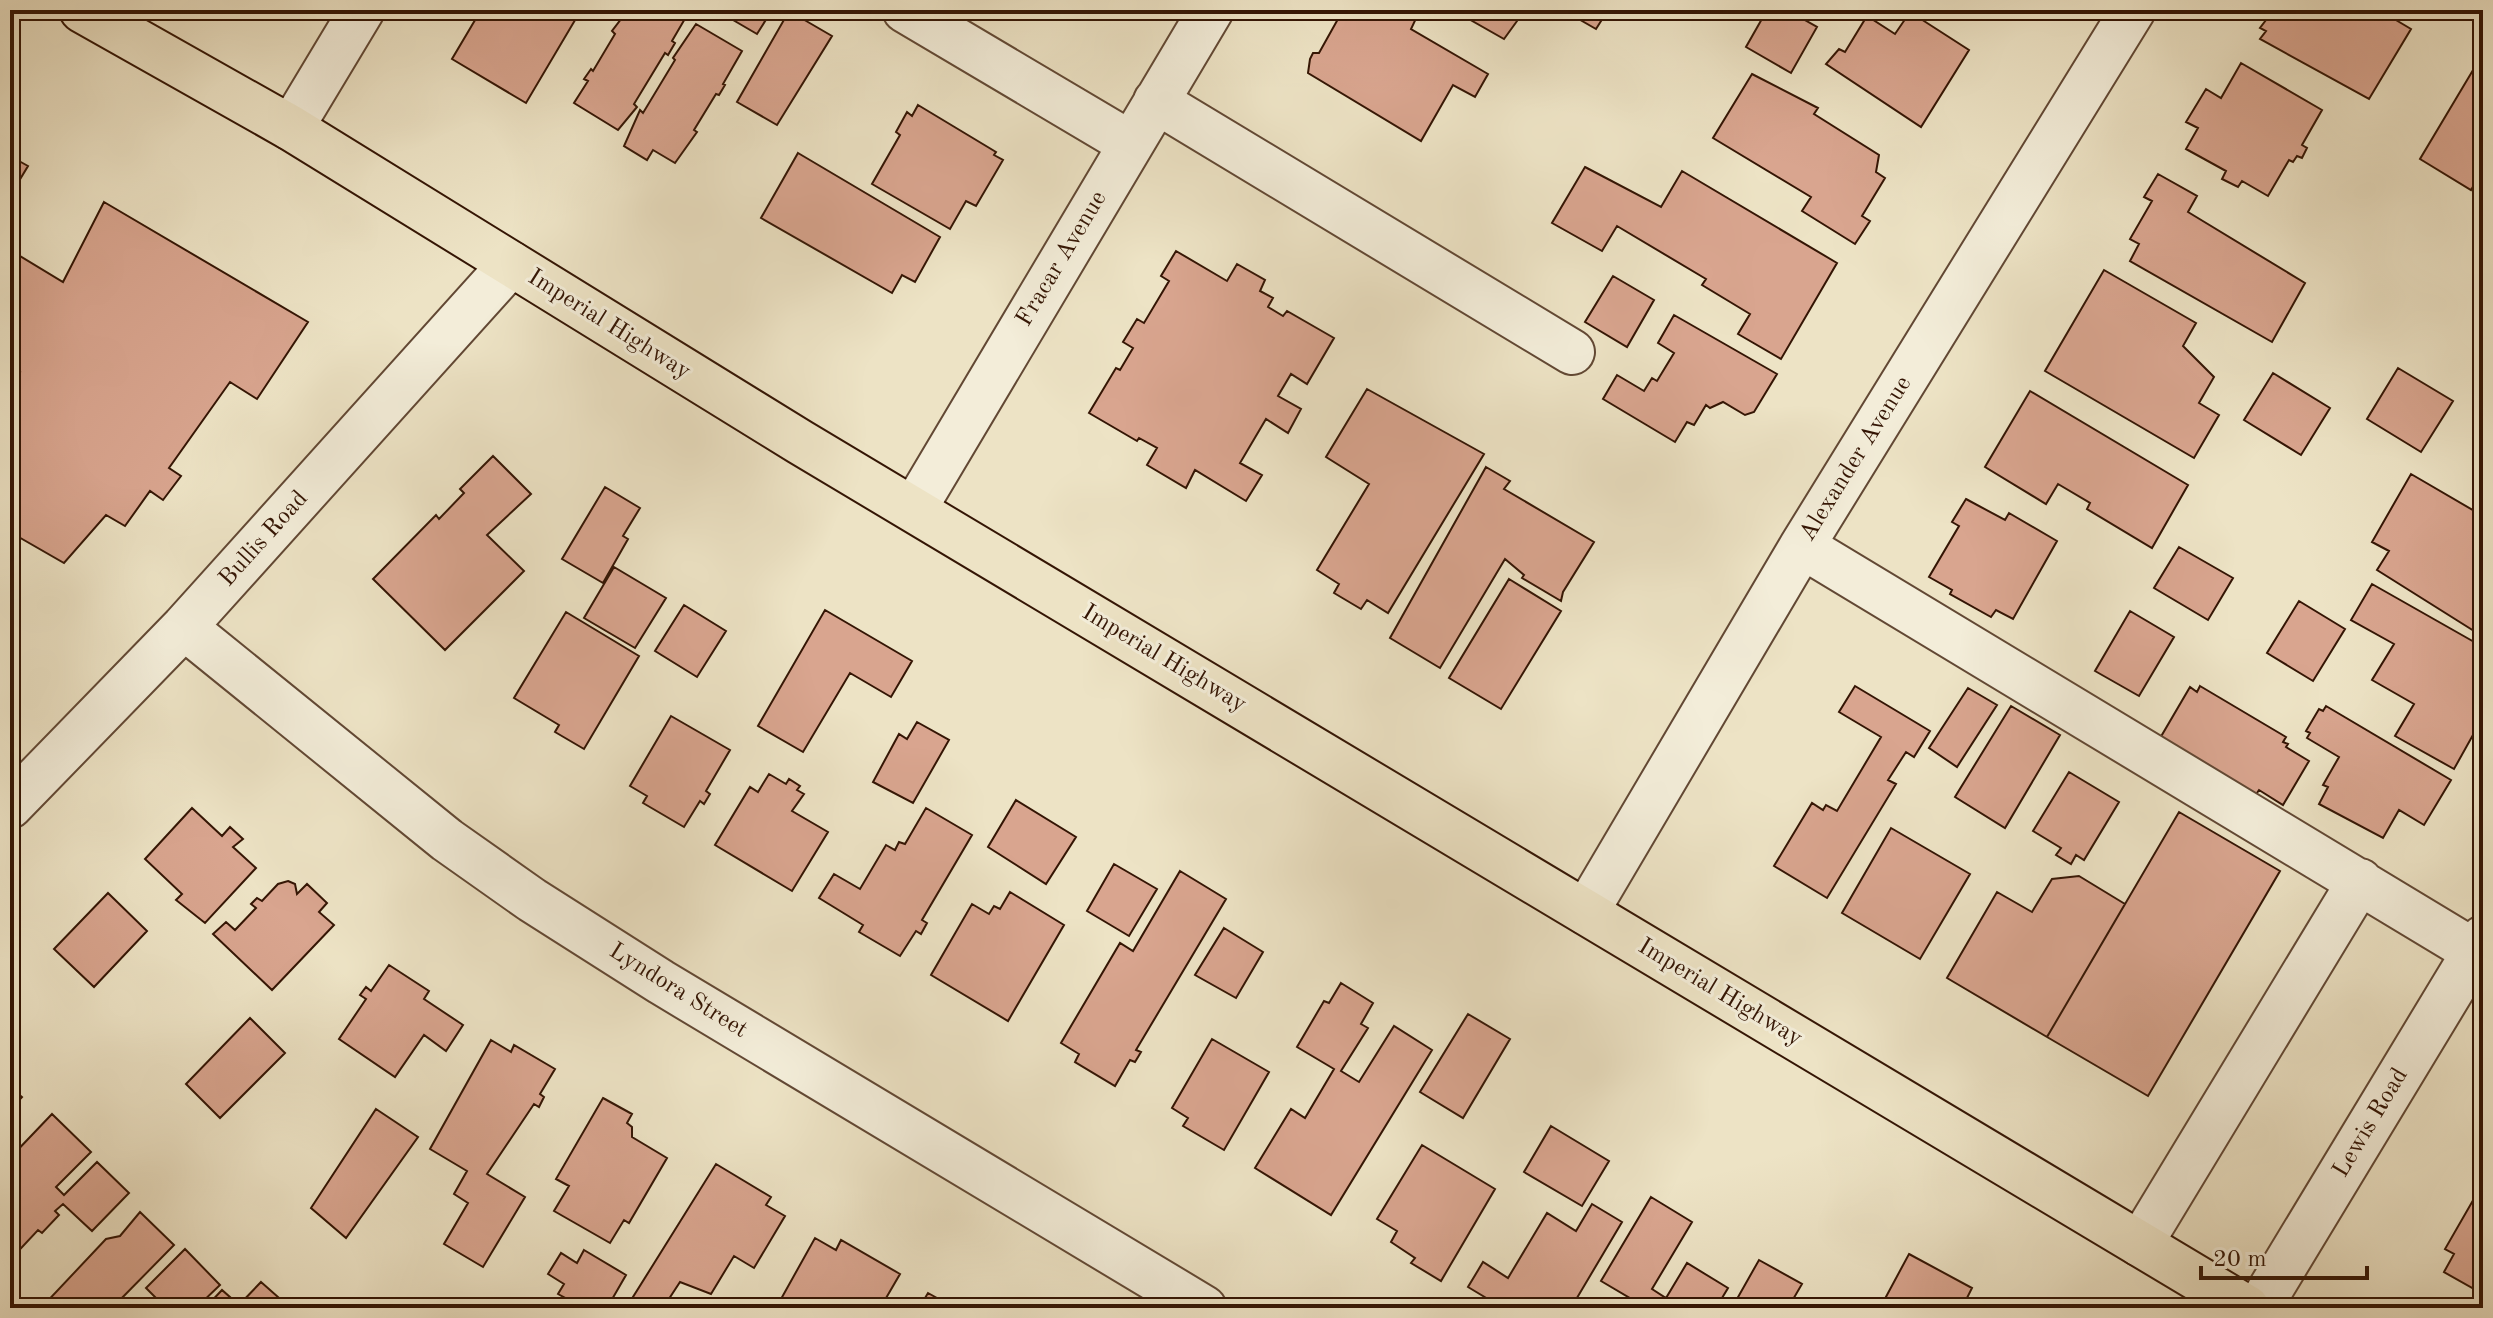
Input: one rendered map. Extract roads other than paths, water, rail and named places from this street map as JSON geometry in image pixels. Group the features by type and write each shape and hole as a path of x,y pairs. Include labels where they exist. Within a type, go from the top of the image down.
{"main road":[{"name":"Imperial Highway","path":"82,10 291,128 914,509 2247,1308"}],"street":[{"path":"291,128 362,10"},
{"path":"905,10 1131,144"},
{"name":"Fracar Avenue","path":"914,509 1211,10"},
{"name":"Alexander Avenue","path":"1586,912 1802,546 2133,10"},
{"path":"1156,101 1572,352"},
{"name":"Bullis Road","path":"10,806 184,627 511,264"},
{"path":"1802,546 2360,881 2479,945"},
{"name":"Lyndora Street","path":"184,627 447,840 532,900 661,982 1204,1308"},
{"path":"2140,1244 2360,881"},
{"name":"Lewis Road","path":"2259,1308 2479,945"}]}
